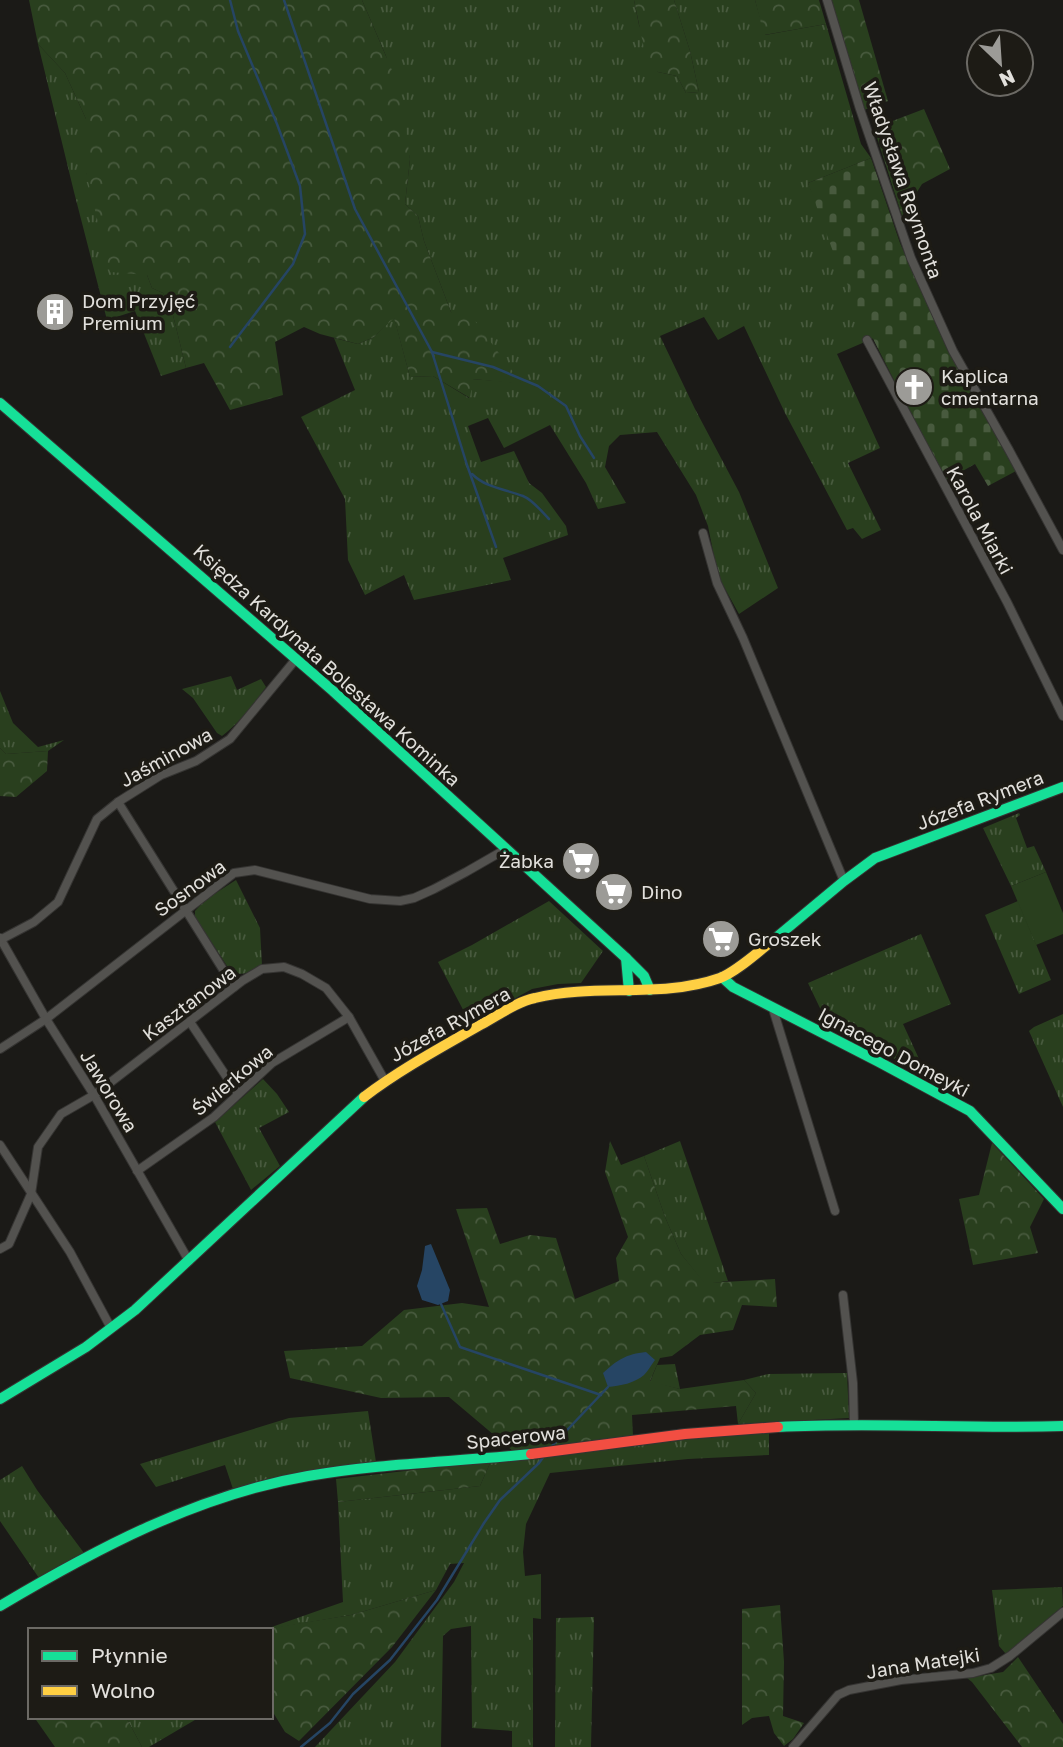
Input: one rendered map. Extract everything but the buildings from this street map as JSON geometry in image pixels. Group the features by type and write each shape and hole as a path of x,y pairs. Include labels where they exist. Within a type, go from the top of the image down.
{"street":[{"name":"Władysława Reymonta","path":"827,0 867,131 911,258 953,351 1063,550"},
{"name":"Karola Miarki","path":"867,340 1007,602 1063,716"},
{"name":"Księdza Kardynała Bolesława Kominka","path":"0,403 296,659 626,958 644,976 650,990"},
{"path":"703,533 717,583 743,638 844,881"},
{"name":"Jaśminowa","path":"0,939 34,922 58,902 97,819 118,802 161,775 196,761 230,739 296,659"},
{"name":"Józefa Rymera","path":"0,1399 86,1347 135,1310 364,1097 443,1045 530,999 581,991 680,988 722,977 755,955 844,881 875,859 1063,788"},
{"path":"118,802 234,987"},
{"name":"Sosnowa","path":"0,1049 46,1019 234,873 255,870 370,899 400,901 434,889 506,849"},
{"name":"Jaworowa","path":"0,939 189,1261"},
{"path":"626,958 629,991"},
{"name":"Kasztanowa","path":"0,1249 9,1244 32,1194 38,1147 61,1114 94,1095 242,981 262,970 284,967 326,988 349,1017 385,1081"},
{"name":"Ignacego Domeyki","path":"722,977 733,987 773,1009 970,1111 1063,1209"},
{"path":"773,1009 835,1211"},
{"name":"Świerkowa","path":"137,1171 214,1117 272,1063 349,1017"},
{"path":"190,1022 238,1094"},
{"path":"0,1145 70,1252 111,1328"},
{"path":"843,1295 853,1383 853,1425"},
{"name":"Spacerowa","path":"0,1606 87,1556 177,1516 216,1500 294,1479 349,1471 504,1457 711,1431 853,1425 1007,1428 1063,1426"},
{"name":"Jana Matejki","path":"793,1747 838,1695 849,1690 901,1680 973,1673 991,1668 1010,1656 1063,1612"}],"green space":[{"path":"29,0 362,0 400,89 410,159 405,204 418,216 424,241 451,312 475,321 522,384 473,379 470,398 433,376 410,377 394,318 374,337 358,344 304,327 275,342 283,395 230,410 204,363 186,368 172,311 163,293 152,288 147,275 110,272 86,173 86,119 65,73 38,44"},
{"path":"362,0 634,0 639,25 658,72 677,76 686,93 699,92 674,0 755,0 765,35 826,24 861,144 871,158 808,183 874,338 837,354 880,448 848,463 881,530 862,539 853,528 847,530 785,413 744,326 718,340 704,317 660,336 739,492 778,588 739,614 718,576 708,526 696,495 657,432 620,435 609,446 605,467 626,503 598,509 586,483 550,425 504,448 488,418 468,426 481,462 514,451 529,483 542,493 566,526 568,535 503,558 511,580 414,600 404,575 365,595 348,560 345,499 301,417 355,390 334,338 358,344 374,337 394,317 410,377 433,376 469,398 472,379 521,383 451,312 424,241 418,216 405,204 410,159 386,56"},
{"path":"634,0 674,0 699,92 686,93 677,76 658,72 646,58"},
{"path":"755,0 819,0 826,24 764,35"},
{"path":"830,0 859,0 888,101 864,110"},
{"path":"38,44 65,73 86,119 86,173 147,275 152,288 163,293 172,311 186,368 161,376 135,311 107,320"},
{"path":"924,109 950,169 922,184 902,216 874,128"},
{"path":"871,158 900,243 948,351 1016,471 988,486 975,464 945,481 863,319 835,257 808,183"},
{"path":"231,676 237,690 261,679 266,687 246,713 222,736 217,733 193,698 182,689"},
{"path":"0,691 13,723 38,747 64,740 48,751 6,754 0,748"},
{"path":"0,748 6,754 48,751 47,771 16,797 0,796"},
{"path":"1019,813 1016,818 1027,848 1034,846 1046,872 1011,886 983,828"},
{"path":"1046,872 1063,913 1063,934 1036,945 1011,886"},
{"path":"236,880 260,928 262,965 240,974 231,972 195,917 195,911 205,900"},
{"path":"549,901 603,951 581,983 532,989 470,1023 438,962"},
{"path":"1018,901 1051,980 1019,994 985,915"},
{"path":"921,934 951,1004 903,1024 926,1074 829,1027 808,983"},
{"path":"1063,1014 1063,1107 1029,1031"},
{"path":"263,1079 289,1112 259,1128 280,1166 251,1190 215,1122"},
{"path":"610,1141 621,1165 644,1156 681,1254 705,1283 775,1279 777,1307 742,1305 733,1330 700,1335 672,1356 660,1358 650,1381 680,1389 744,1380 756,1393 738,1424 736,1406 632,1415 633,1436 514,1452 449,1397 381,1398 290,1378 284,1351 362,1346 404,1310 462,1303 489,1307 456,1209 487,1208 500,1244 530,1235 556,1238 575,1299 619,1281 616,1258 628,1237 605,1172"},
{"path":"680,1141 728,1281 705,1284 681,1254 644,1156"},
{"path":"992,1143 1044,1199 1030,1227 1038,1253 973,1265 959,1199 979,1195"},
{"path":"675,1364 680,1389 650,1382 657,1365"},
{"path":"847,1373 849,1418 738,1424 756,1393 744,1380 768,1374"},
{"path":"368,1411 376,1462 311,1471 234,1492 225,1465 156,1487 140,1464 289,1418"},
{"path":"769,1432 769,1455 688,1459 550,1473 526,1524 523,1552 525,1576 541,1574 541,1619 533,1618 533,1747 512,1747 512,1731 472,1728 471,1626 451,1629 443,1636 441,1747 315,1747 395,1662 454,1582 464,1563 450,1564 436,1590 351,1615 269,1628 343,1602 338,1502 480,1486 491,1461 723,1434"},
{"path":"491,1461 480,1486 338,1502 336,1479"},
{"path":"22,1466 84,1553 39,1578 0,1521 0,1480"},
{"path":"1062,1587 1063,1606 1006,1654 999,1646 992,1590"},
{"path":"436,1590 392,1647 299,1741 285,1732 273,1712 271,1628 351,1615"},
{"path":"780,1605 784,1662 783,1716 804,1723 793,1739 784,1746 774,1733 769,1716 752,1718 742,1725 742,1609"},
{"path":"594,1617 591,1747 555,1747 556,1618"},
{"path":"1018,1657 1063,1724 1063,1747 1022,1747 967,1678 1003,1672"},
{"path":"35,1719 127,1719 142,1747 55,1747"},
{"path":"127,1719 197,1719 149,1747 142,1747"}],"water":[{"path":"431,1244 450,1290 448,1301 438,1305 422,1300 417,1286 425,1246"},
{"path":"646,1352 655,1360 644,1375 627,1384 608,1387 603,1373 622,1358"}],"waterway":[{"path":"230,0 238,31 300,186 305,234 293,264 230,347"},
{"path":"284,0 355,209 432,352 496,547"},
{"path":"432,352 493,367 538,386 566,406 594,458"},
{"path":"472,474 490,485 527,498 549,519"},
{"path":"441,1304 460,1347 601,1395"},
{"path":"550,1448 608,1387"},
{"path":"301,1747 330,1723 353,1694 390,1660 437,1600 500,1500 544,1456"}],"traffic: fast":[{"path":"0,403 333,691 626,958 644,976 650,990"},
{"path":"772,941 875,858 1063,787"},
{"path":"626,958 629,991"},
{"path":"722,977 733,987 970,1111 1063,1209"},
{"path":"0,1399 86,1347 135,1310 364,1097"},
{"path":"778,1427 1063,1426"},
{"path":"0,1606 110,1545 187,1510 227,1496 308,1476 363,1468 531,1454"}],"traffic: slow":[{"path":"364,1097 392,1077 521,1002 558,994 651,990 697,984 726,975 772,941"}],"traffic: jam":[{"path":"531,1454 685,1434 778,1427"}],"place":[{"name":"Dom Przyjęć Premium","path":"55,312"},
{"name":"Kaplica cmentarna","path":"914,387"},
{"name":"Żabka","path":"581,861"},
{"name":"Dino","path":"614,892"},
{"name":"Groszek","path":"721,939"}]}
